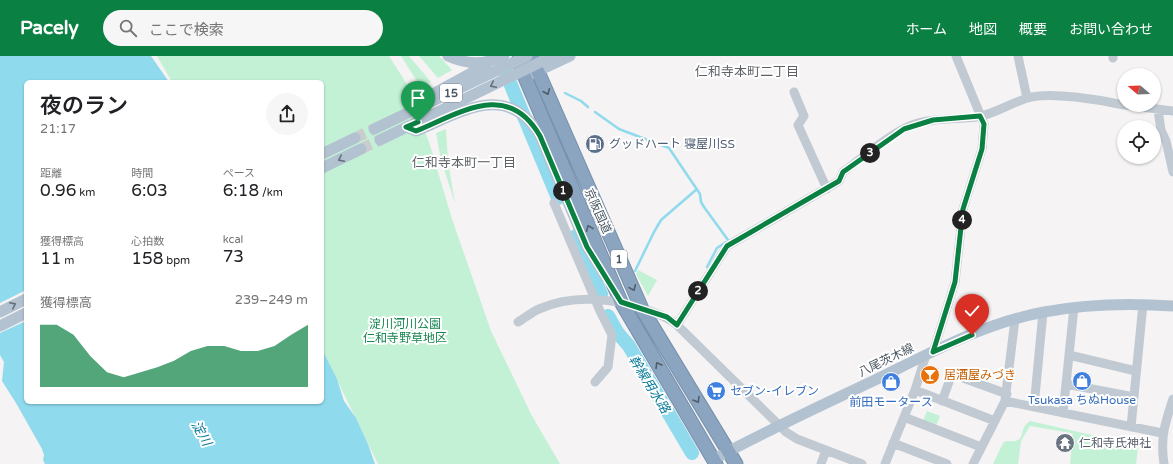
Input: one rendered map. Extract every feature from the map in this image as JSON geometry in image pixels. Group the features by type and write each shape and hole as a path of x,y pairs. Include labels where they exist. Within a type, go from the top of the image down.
{"highway":[{"name":"京阪国道","path":"516,56 546,123 621,302 715,462"},
{"name":"京阪国道","path":"531,56 642,309 736,464"}],"main road":[{"path":"448,56 462,62 476,64 504,56"},
{"path":"494,56 484,66 403,110 402,123 416,131 472,107 487,104 497,104 519,112 532,123 540,136 587,247 621,302"},
{"name":"15","path":"380,140 402,123 527,56"},
{"name":"15","path":"374,129 402,123 553,56"},
{"path":"525,77 570,56"},
{"path":"324,153 355,138"},
{"path":"324,167 361,149"},
{"path":"0,312 24,300"},
{"name":"八尾茨木線","path":"715,462 728,452 929,354 972,335 1015,319 1043,312 1074,307 1143,304 1173,306"},
{"path":"0,326 24,314"}],"street":[{"path":"885,464 929,354 955,282 963,209 982,149 984,124 956,56"},
{"path":"1018,56 1027,98"},
{"path":"794,92 804,116 798,125 827,189"},
{"path":"677,325 727,246 827,189 839,181 843,172 904,129 933,120 980,116 1002,109 1027,98 1039,96 1092,98 1117,103"},
{"path":"1161,110 1173,111"},
{"path":"1158,112 1161,130 1166,140 1173,172"},
{"path":"554,203 612,335 608,367 595,382"},
{"path":"563,221 573,216"},
{"path":"518,322 539,309 574,300 595,299 621,302 667,317 780,426 797,439 862,464"},
{"path":"1131,427 1143,304"},
{"path":"1063,413 1074,307"},
{"path":"1034,407 1043,312"},
{"path":"973,464 1006,398 1015,319"},
{"path":"1069,355 1136,371"},
{"path":"942,401 952,374 1006,398 1034,407 1162,433"},
{"path":"1066,384 1134,397"},
{"path":"915,390 995,421"},
{"path":"1164,464 1161,443 1162,433 1173,398"},
{"path":"904,417 982,447"},
{"path":"893,443 947,464"},
{"path":"821,464 826,450"}],"green space":[{"name":"淀川河川公園 仁和寺野草地区","path":"157,56 389,56 408,86 429,142 452,219 491,331 531,414 560,464 378,464 324,353 324,80 171,80"},
{"path":"401,56 409,56 431,82 420,86"},
{"path":"419,56 439,56 452,70 438,78"},
{"path":"446,129 448,162 455,203 441,160 436,133"},
{"path":"638,270 657,280 648,296 636,274"},
{"path":"927,411 940,416 936,426 923,421"},
{"path":"1030,421 1136,445 1138,447 1136,464 1070,464 1073,435 1071,433 1030,426 1021,441 1018,464 993,464 1003,443 1006,441 1018,440 1022,435 1024,428"}],"water":[{"name":"淀川","path":"0,56 151,56 168,80 24,80 24,404 324,404 324,353 337,379 344,401 356,418 368,444 375,464 45,464 42,449 2,381 4,362 0,355"}],"pier":[{"path":"24,291 24,322 0,333 0,303"}],"waterway":[{"name":"幹線用水路","path":"503,66 558,198"},
{"path":"565,93 581,101 588,107"},
{"path":"595,112 619,129 669,148 700,194 701,202 704,207 728,240"},
{"path":"635,271 661,220 697,189"},
{"name":"幹線用水路","path":"576,236 601,294"},
{"path":"707,267 717,248 726,242"},
{"name":"幹線用水路","path":"608,316 617,332 629,346 692,453"}],"tunnel":[{"path":"355,138 374,129"},
{"path":"361,149 380,140"}],"place":[{"name":"グッドハート 寝屋川SS","path":"595,144"},
{"name":"居酒屋みづき","path":"930,375"},
{"name":"Tsukasa ちぬHouse","path":"1082,381"},
{"name":"前田モータース","path":"891,382"},
{"name":"セブン-イレブン","path":"716,391"},
{"name":"仁和寺氏神社","path":"1065,443"}],"district":[{"name":"仁和寺本町二丁目","path":"747,71"},
{"name":"仁和寺本町一丁目","path":"464,162"}],"route":[{"path":"418,122 406,127 416,131 472,107 487,104 497,104 509,107 519,112 532,123 540,136 587,247 621,302 667,317 677,325 721,253 727,246 839,181 843,172 904,129 918,123 933,120 980,116 984,124 982,149 963,209 955,282 933,352 972,335"}]}
